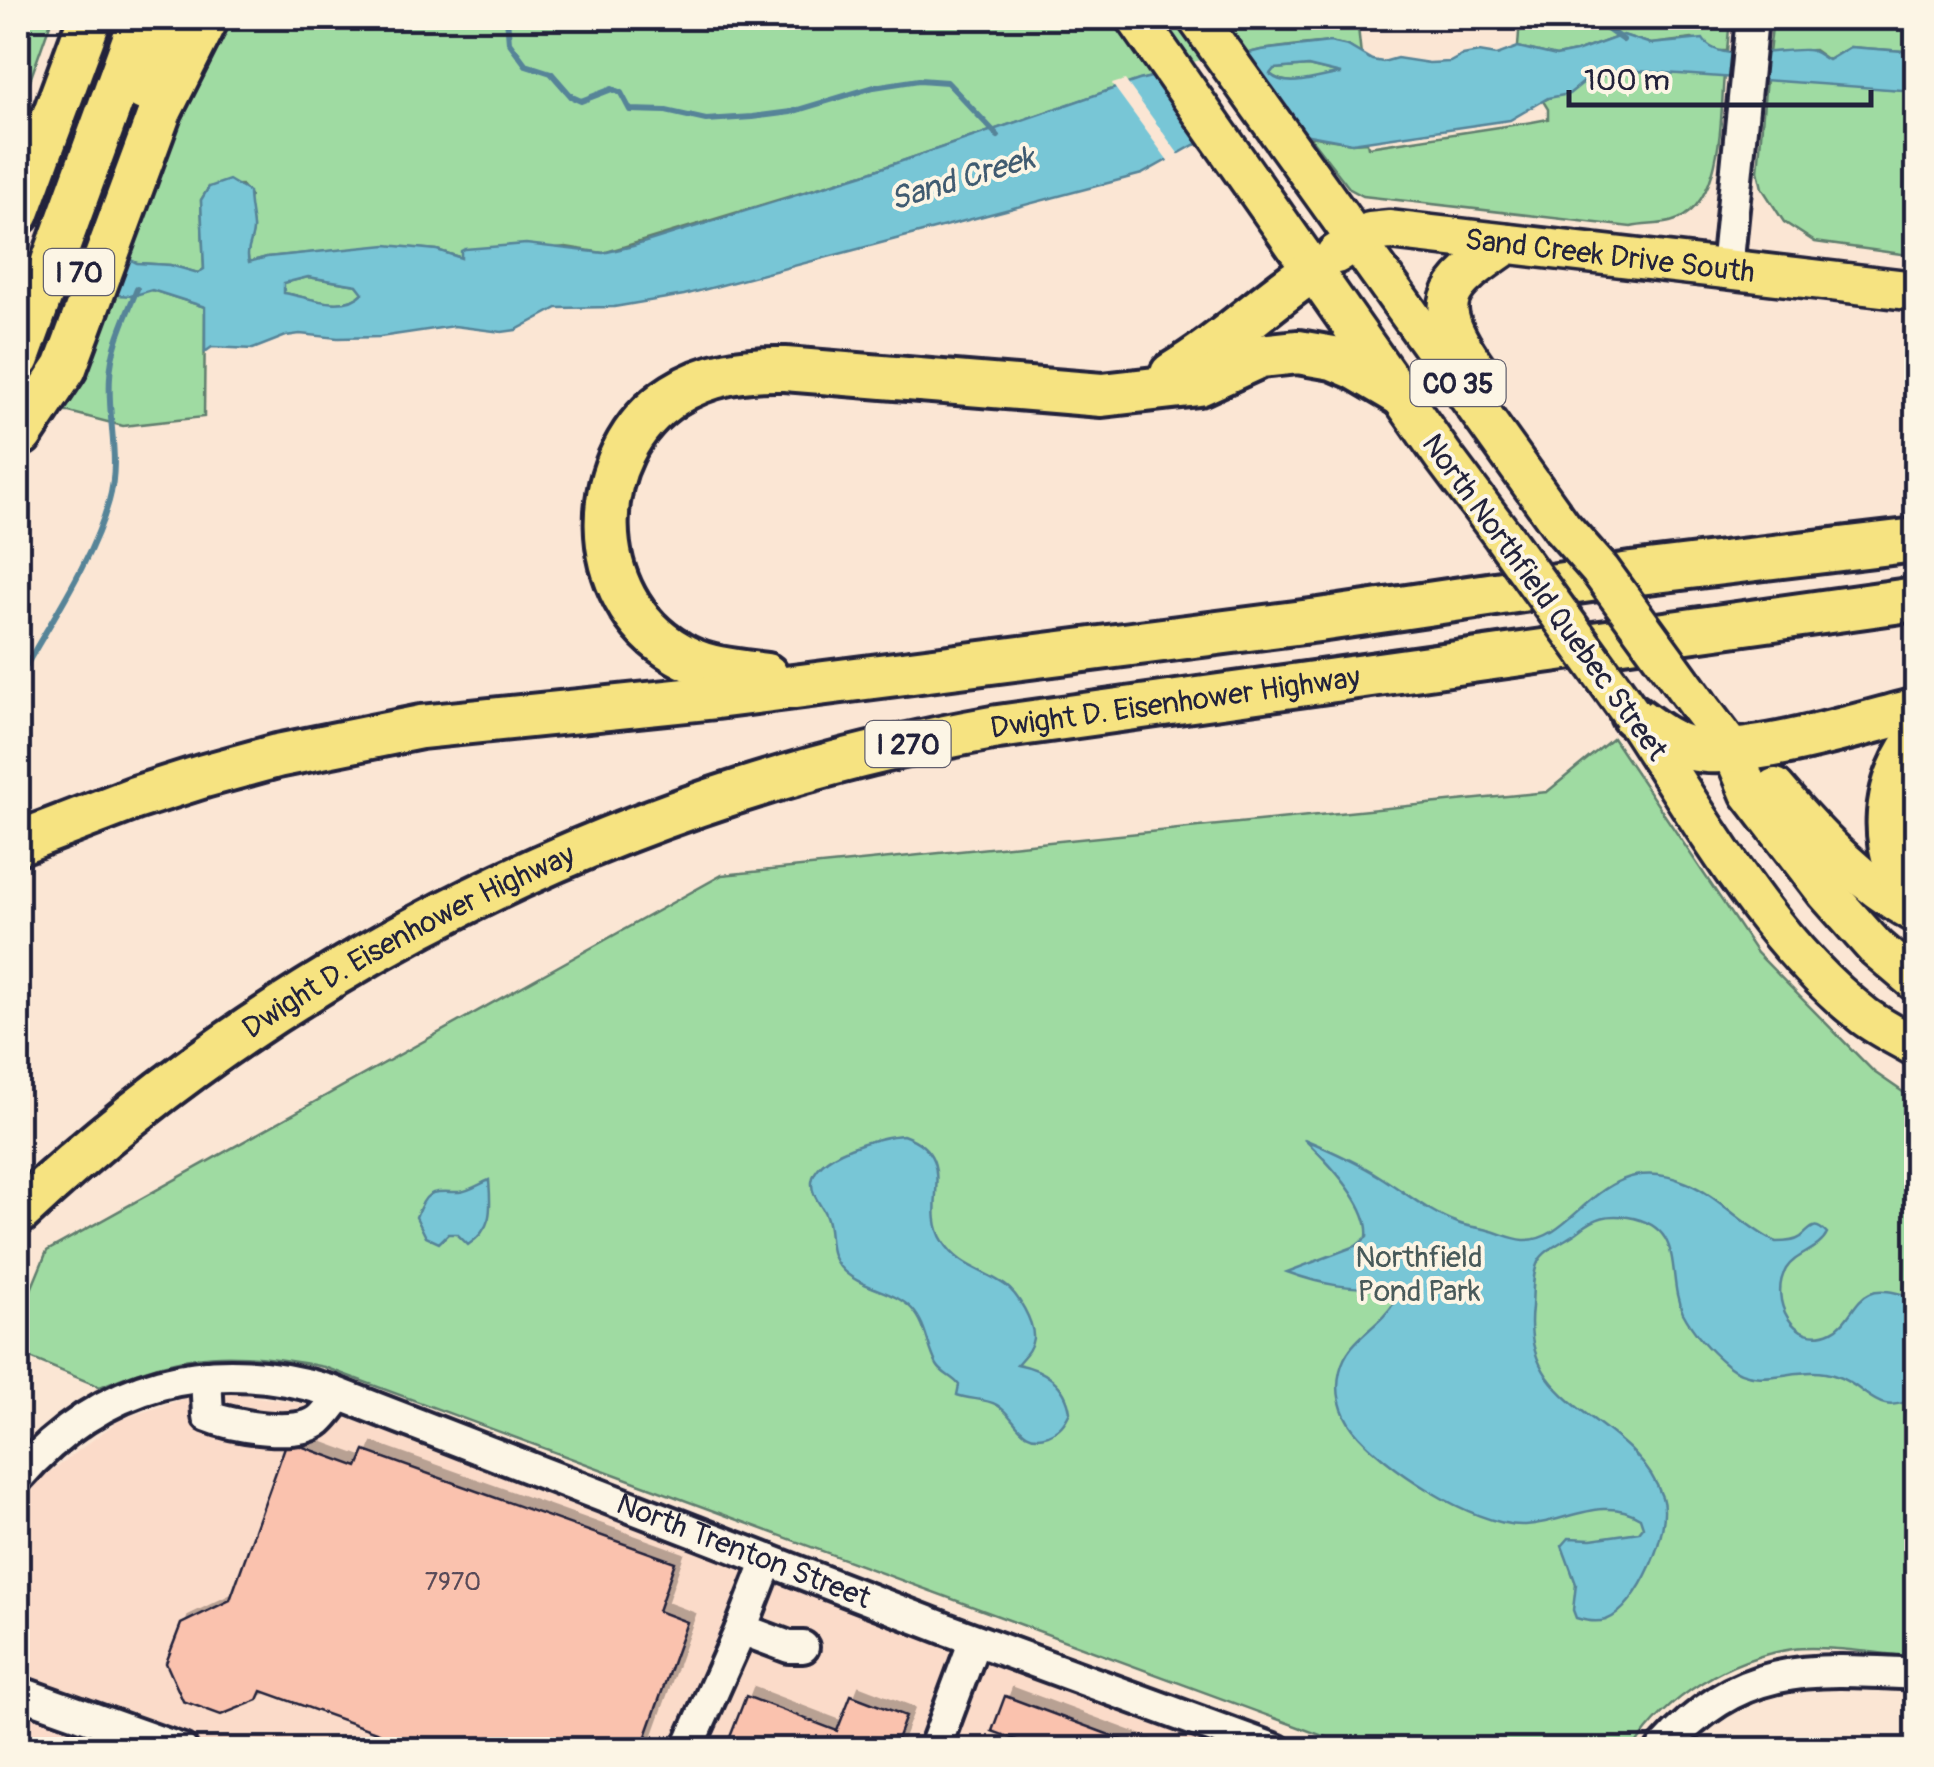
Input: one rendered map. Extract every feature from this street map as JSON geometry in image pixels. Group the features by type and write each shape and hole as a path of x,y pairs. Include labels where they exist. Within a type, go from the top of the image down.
{"highway":[{"path":"68,18 63,32 110,110"},
{"name":"I 70","path":"90,18 110,110"},
{"path":"19,438 65,368 110,110 117,18"},
{"path":"18,358 141,18"},
{"name":"I 70","path":"18,213 110,110 170,18"},
{"path":"18,296 110,110 207,18"},
{"path":"1142,392 1212,348 1313,270"},
{"path":"816,684 731,672 694,662 660,641 646,627 624,595 608,557 605,514 615,472 625,451 654,412 693,384 736,370 759,368 1102,395 1199,384 1260,356 1298,352 1333,358 1400,394"},
{"name":"Dwight D. Eisenhower Highway","path":"18,843 204,776 348,740 495,718 816,684 1319,620 1630,574 1916,540"},
{"name":"Dwight D. Eisenhower Highway","path":"18,1213 110,1132 187,1072 372,954 528,872 756,785 915,743 1014,724 1916,599"},
{"path":"1632,715 1673,743 1688,748 1732,750 1916,710"},
{"path":"1916,741 1898,774 1888,825 1898,872 1916,899"}],"main road":[{"name":"North Northfield Quebec Street","path":"1136,18 1632,715 1764,909 1816,969 1866,1017 1916,1047"},
{"name":"North Northfield Quebec Street","path":"1197,18 1356,239 1572,525 1600,570 1732,750 1750,793 1826,892 1876,948 1916,982"},
{"name":"Sand Creek Drive South","path":"1313,270 1356,239 1370,232 1390,230 1916,292"},
{"path":"1508,244 1456,282 1448,310 1450,326 1577,510 1572,525"},
{"path":"1732,750 1768,780 1827,846 1876,888 1916,914"},
{"path":"1866,1017 1901,1065 1916,1076"}],"street":[{"path":"1727,269 1752,18"},
{"path":"206,1376 208,1416 222,1422 298,1430 317,1422 340,1395"},
{"name":"North Trenton Street","path":"18,1477 67,1428 93,1411 151,1387 206,1376 278,1377 340,1395 975,1640 1276,1750"},
{"path":"687,1750 768,1560"},
{"path":"741,1628 789,1647 803,1647"},
{"path":"934,1750 975,1640"},
{"path":"1662,1750 1688,1720 1732,1690 1772,1677 1813,1671 1916,1674"},
{"path":"18,1692 182,1750"}],"shaded area":[{"path":"212,1390 312,1405 1237,1749 18,1750 18,1505 36,1482 121,1419"}],"green space":[{"path":"18,18 52,18 18,114"},
{"path":"227,18 1357,18 1361,55 1348,46 1330,42 1299,45 1261,50 1140,80 867,173 603,253 566,247 462,258 437,250 386,246 249,262 253,229 250,196 241,185 209,187 201,200 204,269 198,273 170,265 137,263 18,223 18,192 150,190 179,111"},
{"path":"1527,18 1730,18 1727,51 1692,39 1651,44 1623,35 1556,56 1518,47 1519,32"},
{"path":"1773,18 1916,18 1916,52 1850,47 1828,60 1814,50 1769,53"},
{"path":"1308,66 1345,75 1295,82 1270,74 1273,69"},
{"path":"1623,70 1724,75 1716,160 1710,181 1688,213 1670,222 1631,227 1363,196 1350,189 1309,136 1367,142 1368,147 1548,119 1543,101"},
{"path":"1766,78 1916,91 1916,256 1815,242 1784,222 1762,188 1758,171"},
{"path":"18,268 152,290 205,307 204,417 123,426 69,412 18,411"},
{"path":"308,277 357,285 364,292 356,299 336,303 284,293 283,283"},
{"name":"Northfield Pond Park","path":"1613,738 1757,953 1874,1072 1916,1101 1916,1657 1806,1648 1746,1661 1682,1696 1663,1712 1633,1749 1358,1749 324,1367 263,1357 210,1356 158,1366 100,1387 18,1353 18,1321 47,1251 722,875 1547,792"}],"water":[{"name":"Sand Creek","path":"1623,35 1651,44 1703,39 1711,47 1736,53 1810,50 1828,60 1850,47 1916,52 1916,91 1623,70 1590,77 1569,94 1548,98 1510,120 1352,143 1298,133 1259,132 1194,145 1142,174 684,295 614,307 557,308 516,330 502,332 454,326 380,337 300,334 253,349 212,347 205,352 205,307 152,290 132,296 118,295 18,268 125,257 137,263 170,265 198,273 204,269 201,200 209,187 229,180 249,192 253,227 249,262 386,245 437,250 461,258 465,249 526,244 603,253 867,173 1139,80 1261,50 1330,42 1348,46 1372,60 1397,58 1429,63 1450,62 1479,52 1497,55 1518,47 1556,56","holes":["1308,66 1341,74 1295,82 1270,74 1274,69","308,277 357,285 363,293 336,303 284,293 284,283"]},
{"path":"903,1135 921,1144 931,1155 936,1168 937,1227 949,1250 1005,1285 1024,1309 1033,1338 1017,1364 1052,1379 1068,1402 1070,1412 1062,1426 1052,1433 1031,1436 997,1405 957,1395 959,1385 937,1365 912,1309 856,1280 836,1261 826,1216 812,1187 816,1172 850,1148"},
{"path":"1304,1139 1361,1165 1447,1219 1524,1240 1543,1237 1560,1227 1611,1185 1632,1177 1657,1175 1699,1189 1776,1242 1795,1240 1819,1227 1827,1234 1823,1240 1790,1264 1781,1281 1780,1294 1788,1318 1806,1333 1818,1335 1838,1327 1860,1301 1875,1291 1916,1298 1916,1397 1891,1405 1836,1376 1808,1372 1753,1376 1727,1365 1683,1313 1667,1242 1647,1222 1621,1216 1602,1218 1551,1248 1538,1262 1533,1284 1533,1342 1543,1369 1560,1391 1628,1447 1648,1469 1662,1497 1664,1511 1658,1547 1630,1600 1606,1620 1576,1618 1576,1584 1562,1546 1569,1538 1639,1532 1643,1527 1640,1518 1611,1509 1522,1525 1479,1515 1406,1476 1353,1429 1340,1401 1340,1371 1357,1341 1395,1301 1394,1293 1388,1289 1325,1283 1287,1272 1356,1246 1367,1237 1355,1197"},
{"path":"489,1180 489,1217 483,1232 468,1245 457,1234 448,1234 439,1243 426,1237 416,1217 427,1196 462,1192"}],"pier":[{"path":"1245,49 1313,142 1260,137 1204,148 1149,73"},
{"path":"1125,80 1180,156 1169,162 1112,84"},
{"path":"18,218 127,253 110,298 18,273"}],"building":[{"path":"287,1441 358,1467 365,1451 675,1562 658,1611 687,1622 641,1750 374,1750 379,1733 262,1691 258,1700 221,1715 183,1701 166,1663 181,1624 230,1600"},
{"path":"851,1695 906,1716 893,1750 725,1750 746,1696 837,1731"},
{"path":"1005,1696 1150,1750 1044,1750 992,1731"}],"waterway":[{"name":"Sand Creek","path":"507,18 509,42 526,65 551,73 572,97 581,101 612,89 621,93 630,110 666,111 706,120 791,112 874,87 919,80 947,82 998,136"},
{"path":"1591,18 1623,40"},
{"path":"18,680 80,570 109,501 114,470 111,366 137,289"}]}
